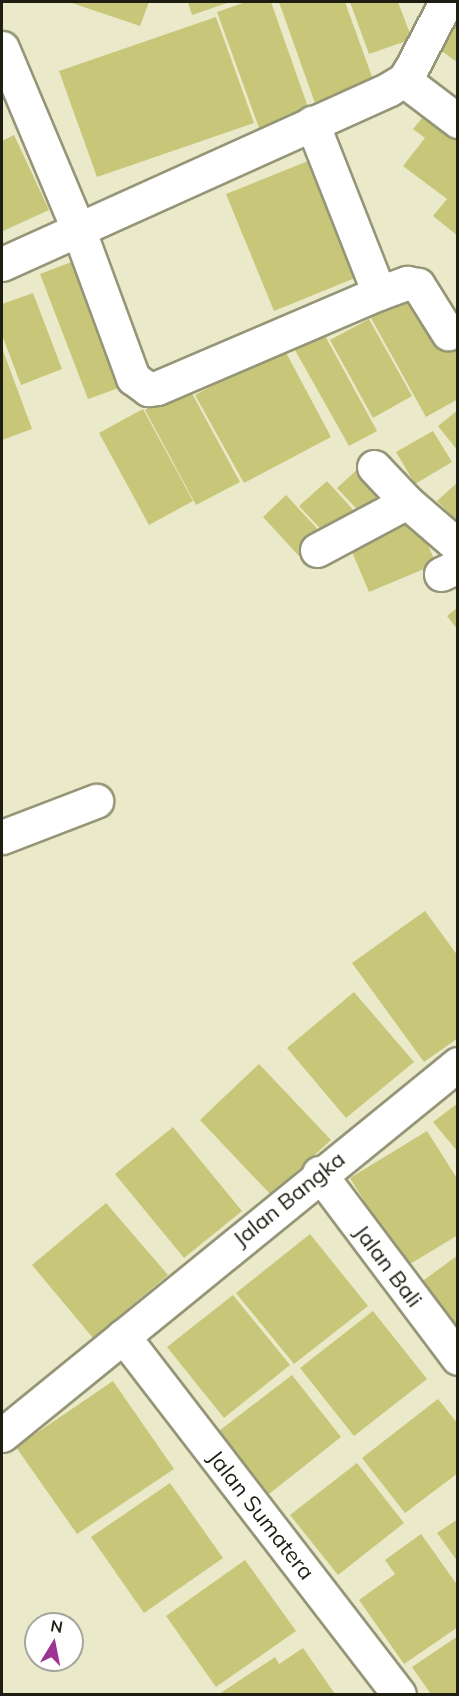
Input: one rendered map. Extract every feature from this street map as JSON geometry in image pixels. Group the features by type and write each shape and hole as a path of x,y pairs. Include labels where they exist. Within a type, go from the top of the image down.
{"street":[{"path":"2,264 79,231 404,80 446,2"},
{"path":"2,48 79,231 133,378 148,388 157,388 379,293 408,283 418,285 448,333"},
{"path":"404,80 458,121"},
{"path":"312,123 379,293"},
{"path":"374,467 406,502 458,546"},
{"path":"317,550 406,502"},
{"path":"2,837 96,801"},
{"name":"Jalan Bangka","path":"2,1435 320,1173 458,1064"},
{"name":"Jalan Bali","path":"320,1173 458,1358"},
{"name":"Jalan Sumatera","path":"123,1336 399,1695"}],"building":[{"path":"69,2 149,2 140,26"},
{"path":"188,2 230,2 192,15"},
{"path":"246,2 271,2 309,110 259,128 217,12"},
{"path":"279,2 345,2 375,85 316,106"},
{"path":"350,2 398,2 412,39 369,54"},
{"path":"458,9 458,63 431,43"},
{"path":"216,17 254,123 97,177 59,71"},
{"path":"427,112 458,135 458,236 433,216 447,199 403,166 425,138 413,129"},
{"path":"14,135 49,210 3,231 2,141"},
{"path":"313,159 360,276 274,311 226,194"},
{"path":"79,259 127,385 88,399 40,274"},
{"path":"33,293 62,369 21,385 2,335 2,304"},
{"path":"410,298 439,350 458,340 458,399 426,417 371,318"},
{"path":"369,319 412,396 373,418 330,340"},
{"path":"324,334 377,431 349,446 295,350"},
{"path":"283,347 331,437 244,483 195,395"},
{"path":"2,348 32,429 2,440"},
{"path":"189,388 240,482 196,505 145,410"},
{"path":"143,409 193,501 149,525 99,433"},
{"path":"458,410 458,451 438,426"},
{"path":"433,431 452,462 415,484 396,452"},
{"path":"361,466 389,496 365,518 337,488"},
{"path":"327,481 356,513 329,538 299,506"},
{"path":"458,482 458,522 437,501"},
{"path":"286,495 323,535 299,556 263,517"},
{"path":"414,512 436,564 369,592 347,540"},
{"path":"458,607 458,630 447,616"},
{"path":"425,911 458,956 458,1038 424,1062 352,963"},
{"path":"354,992 414,1062 346,1118 287,1048"},
{"path":"259,1064 331,1140 271,1195 200,1120"},
{"path":"458,1103 458,1152 433,1122"},
{"path":"173,1127 242,1211 184,1258 115,1174"},
{"path":"427,1131 458,1180 458,1235 405,1267 350,1178"},
{"path":"106,1203 168,1275 93,1338 32,1265"},
{"path":"310,1234 368,1306 294,1364 236,1293"},
{"path":"458,1255 458,1334 420,1283"},
{"path":"233,1295 290,1365 224,1418 167,1347"},
{"path":"373,1311 427,1379 354,1436 300,1368"},
{"path":"292,1375 341,1437 269,1494 219,1431"},
{"path":"113,1381 174,1469 77,1534 16,1447"},
{"path":"438,1399 458,1424 458,1473 405,1513 362,1458"},
{"path":"357,1463 404,1523 338,1575 290,1515"},
{"path":"170,1483 223,1558 144,1613 91,1537"},
{"path":"458,1519 458,1562 437,1533"},
{"path":"421,1534 458,1586 458,1627 404,1664 359,1600 395,1574 385,1560"},
{"path":"245,1560 296,1631 216,1687 166,1616"},
{"path":"458,1636 458,1694 431,1694 412,1667"},
{"path":"303,1648 335,1694 219,1694 275,1657 279,1664"}]}
